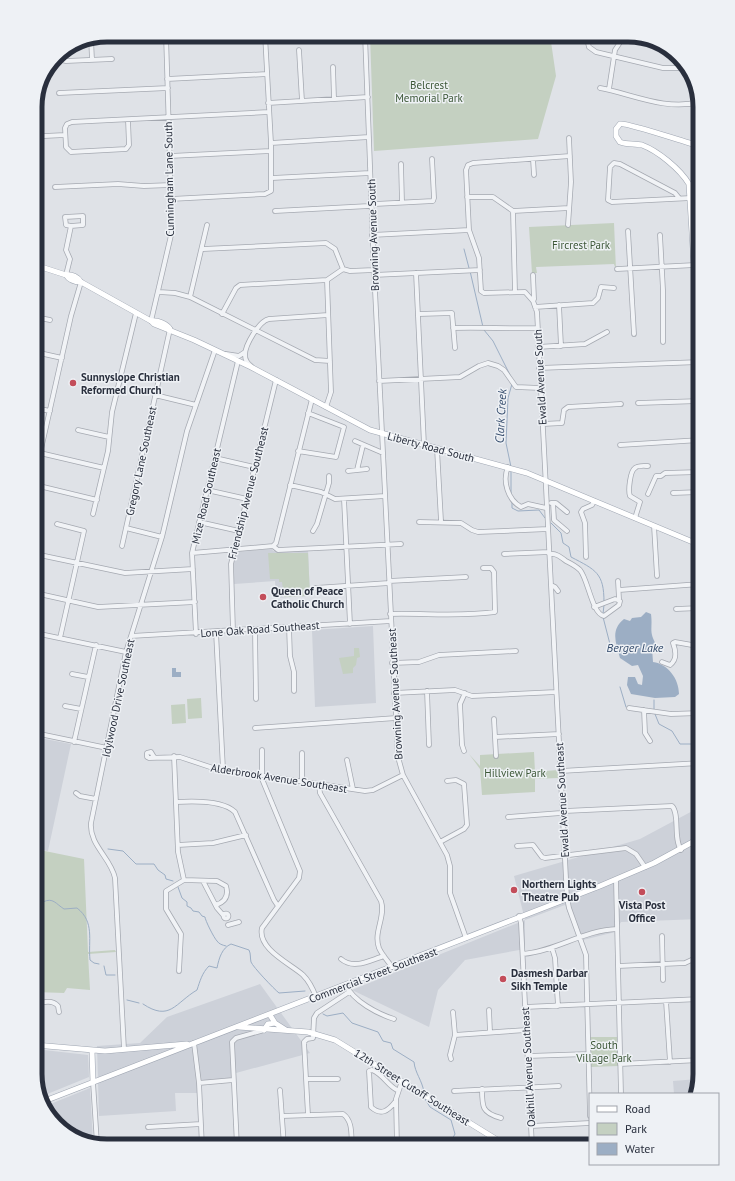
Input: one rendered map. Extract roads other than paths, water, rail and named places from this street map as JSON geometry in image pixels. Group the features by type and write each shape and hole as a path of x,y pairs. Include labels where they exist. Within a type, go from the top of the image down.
{"main road":[{"path":"693,144 655,134 628,124 620,124 616,129 616,136 620,142 640,145 648,148 680,173 689,184 693,240"},
{"name":"Liberty Road South","path":"42,267 66,275 72,280 81,282 154,324 251,367 312,399 346,419 381,434 508,467 545,480 693,542"},
{"name":"Commercial Street Southeast","path":"47,1100 270,1015 519,916 616,880 681,850 693,842"},
{"name":"12th Street Cutoff Southeast","path":"270,1015 275,1023 286,1030"},
{"path":"264,1030 268,1024 275,1023"},
{"name":"12th Street Cutoff Southeast","path":"238,1027 314,1033 345,1045 496,1139"},
{"path":"42,1046 92,1051 193,1044"},
{"path":"92,1051 93,1082"}],"street":[{"name":"Cunningham Lane South","path":"151,321 171,237 171,185 166,42"},
{"path":"171,199 270,193 272,189 271,143 265,42"},
{"name":"Browning Avenue South","path":"365,42 381,434"},
{"path":"587,42 593,50 614,56 663,68 680,68"},
{"path":"609,90 614,56 620,42"},
{"path":"91,44 92,60"},
{"path":"299,50 302,101"},
{"path":"63,59 112,59"},
{"path":"333,67 334,99"},
{"path":"167,79 267,74"},
{"path":"59,93 168,88"},
{"path":"600,88 675,105 693,103"},
{"path":"268,103 368,97"},
{"path":"128,120 129,145 126,149 70,152 66,147 66,126 72,122 269,112"},
{"path":"42,135 65,136"},
{"path":"271,143 369,137"},
{"path":"568,225 572,182 569,138"},
{"path":"170,156 271,151"},
{"path":"533,302 525,292 482,292 480,288 478,253 469,230 466,170 468,165 473,163 570,156"},
{"path":"275,211 434,200 432,159"},
{"path":"533,159 534,175"},
{"path":"679,198 668,189 620,164 614,163 610,167 608,200 612,202 691,198"},
{"path":"401,164 402,202"},
{"path":"272,178 370,172"},
{"path":"55,187 118,184 144,186 171,185"},
{"path":"467,197 493,197 513,211 569,208"},
{"path":"513,211 515,292"},
{"path":"83,216 83,225 71,226 66,226 65,217 83,216"},
{"path":"190,297 208,225"},
{"path":"66,275 70,258 66,250 71,226"},
{"path":"372,235 469,230"},
{"path":"628,231 634,334"},
{"path":"660,235 663,342"},
{"path":"203,249 326,243 335,249 343,269"},
{"path":"617,269 693,265"},
{"path":"343,269 350,271 374,270"},
{"path":"222,314 236,288 240,285 328,280 343,269"},
{"path":"374,275 480,270"},
{"path":"416,273 424,446"},
{"name":"Ewald Avenue South","path":"533,275 533,302 535,306 540,368 545,480"},
{"path":"326,407 331,394 328,280"},
{"path":"42,445 78,287 81,282"},
{"path":"535,306 593,303 598,298 601,287 614,288"},
{"path":"159,292 175,293 190,297 315,360 330,361"},
{"path":"559,305 561,346"},
{"path":"93,514 104,468 112,412 136,313"},
{"path":"418,314 452,313 454,348"},
{"path":"251,367 246,361 246,352 256,330 260,324 267,319 328,315"},
{"path":"42,318 50,320"},
{"path":"453,328 537,328"},
{"name":"Gregory Lane Southeast","path":"122,546 170,330"},
{"path":"538,347 585,344 607,332"},
{"name":"Idylwood Drive Southeast","path":"124,1049 115,878 112,866 91,833 91,824 130,636 162,537 187,431 215,350"},
{"path":"224,354 239,356 246,352"},
{"path":"42,354 62,358"},
{"name":"Mize Road Southeast","path":"196,634 192,553 238,361"},
{"path":"540,368 693,362"},
{"path":"379,381 464,377 479,366 488,363 504,370 516,387 540,388"},
{"name":"Friendship Avenue Southeast","path":"233,631 231,577 234,550 276,380"},
{"path":"155,395 196,405"},
{"path":"273,546 276,543 312,399"},
{"path":"638,404 693,401"},
{"path":"543,424 562,423 564,410 568,407 621,404"},
{"path":"42,409 50,411"},
{"path":"308,412 344,427"},
{"path":"298,451 336,457 346,419"},
{"path":"78,430 109,437"},
{"name":"Browning Avenue Southeast","path":"381,434 398,757 402,775 440,842 449,861 450,893 466,938"},
{"path":"620,445 693,440"},
{"path":"355,441 383,453"},
{"path":"357,470 363,445"},
{"path":"437,449 441,522"},
{"path":"42,453 104,468"},
{"path":"215,458 254,467"},
{"path":"635,518 640,502 630,496 628,488 635,468 648,466"},
{"path":"508,467 506,473 506,486 509,494 521,506 530,504 546,505 556,503 567,512"},
{"path":"348,471 367,469"},
{"path":"648,494 656,476 662,476 665,473 693,472"},
{"path":"313,531 316,526 329,476"},
{"name":"Ewald Avenue Southeast","path":"545,480 567,898 568,908 586,954 589,1093"},
{"path":"290,485 325,494 335,499 385,496"},
{"path":"42,488 97,500"},
{"path":"207,490 247,499"},
{"path":"673,493 693,492"},
{"path":"344,499 350,624"},
{"path":"586,557 585,523 581,512 583,509 592,505 594,501"},
{"path":"553,503 554,520 567,531"},
{"path":"199,522 239,531"},
{"path":"419,522 463,523 472,530 478,532 548,529"},
{"path":"57,524 84,531 60,638"},
{"path":"654,526 657,576"},
{"path":"126,528 162,537"},
{"path":"192,553 273,546 278,550 401,544"},
{"path":"504,554 555,554 579,569 589,589 594,606 599,614 606,615 620,604 618,581"},
{"path":"42,556 125,572 193,569"},
{"path":"390,614 419,613 431,615 495,612 494,572 491,568 483,568"},
{"path":"315,588 466,577"},
{"path":"551,585 558,591"},
{"path":"619,590 693,585"},
{"path":"42,595 98,607 195,602"},
{"path":"594,606 619,599"},
{"path":"676,609 693,608"},
{"name":"Lone Oak Road Southeast","path":"130,636 196,634 390,621"},
{"path":"289,628 290,656 294,672 294,691"},
{"path":"255,630 256,698"},
{"path":"216,632 223,769"},
{"path":"42,634 126,652"},
{"path":"662,662 670,665 673,663 676,656 673,643 675,642 693,646"},
{"path":"74,742 96,645"},
{"path":"392,663 419,662 439,655 516,651"},
{"path":"72,674 88,677"},
{"path":"394,693 455,690 472,696 556,692"},
{"path":"427,691 429,745"},
{"path":"464,693 460,708 462,745 464,751"},
{"path":"65,706 81,709"},
{"path":"629,708 671,714 693,713"},
{"path":"644,710 645,733 650,741"},
{"path":"256,728 396,718"},
{"path":"494,719 496,756"},
{"path":"495,737 559,734"},
{"path":"42,735 107,748"},
{"path":"262,750 263,776 265,784 300,871 300,876 262,928 262,935 275,956 305,977 316,997"},
{"path":"302,753 302,782"},
{"path":"174,756 179,859 184,880"},
{"name":"Alderbrook Avenue Southeast","path":"154,757 184,757 208,767 271,778 371,791 402,775"},
{"path":"347,760 353,789"},
{"path":"561,771 693,764"},
{"path":"265,784 271,778"},
{"path":"440,842 464,829 467,822 464,784 456,780 446,781"},
{"path":"319,785 320,793 381,901 383,912 378,938 379,948 392,967"},
{"path":"76,793 80,796 96,799"},
{"path":"176,802 198,802 230,808 237,814 274,900 278,906"},
{"path":"508,817 563,812 669,806 673,807 675,811 677,843 681,850"},
{"path":"178,845 213,843 246,835"},
{"path":"517,846 533,846 543,857 565,856 626,848 636,854 645,867"},
{"path":"179,971 181,934 166,909 165,893 170,888 184,880 220,881 226,886 226,898 223,902 216,905"},
{"path":"616,880 621,1093"},
{"path":"203,881 229,926 239,922"},
{"name":"Oakhill Avenue Southeast","path":"519,916 522,923 532,1139"},
{"path":"523,954 544,951 598,930 617,929"},
{"path":"662,936 663,980"},
{"path":"552,948 555,958 558,1006"},
{"path":"341,959 355,965 384,956"},
{"path":"618,966 688,962 693,960"},
{"path":"346,985 349,992 362,1002 394,1019"},
{"path":"308,1115 304,1042 307,1039 313,1038 314,1018 317,1013 349,992"},
{"path":"525,1007 693,999"},
{"path":"666,1001 670,1062"},
{"path":"42,1002 52,1002 58,1006 59,1012"},
{"path":"489,1010 490,1032"},
{"path":"451,1059 450,1055 455,1035 453,1012"},
{"path":"237,1139 232,1041 236,1038 264,1030"},
{"path":"455,1035 526,1030"},
{"path":"193,1044 199,1083 202,1139"},
{"path":"528,1056 588,1054"},
{"path":"620,1064 693,1060"},
{"path":"395,1102 389,1110 384,1112 377,1111 371,1107 368,1072 372,1070 382,1075 392,1087 397,1090"},
{"path":"306,1079 338,1079"},
{"path":"199,1083 233,1080"},
{"path":"397,1139 395,1102 397,1090 402,1081"},
{"path":"93,1082 97,1138"},
{"path":"454,1092 482,1089 559,1086"},
{"path":"482,1089 483,1107 485,1110 500,1118"},
{"path":"280,1090 284,1139"},
{"path":"282,1116 345,1115 350,1124 351,1139"},
{"path":"531,1126 589,1123"},
{"path":"148,1127 201,1124"}],"water":[{"name":"Berger Lake","path":"646,612 651,614 652,633 657,646 652,648 653,662 658,663 672,673 677,683 679,694 675,697 655,698 631,694 627,685 628,677 635,677 638,684 642,685 643,676 638,665 632,666 620,658 615,637 617,628 624,619 630,621 632,618 641,617"},
{"path":"172,668 176,668 176,672 181,672 181,677 172,677"}],"waterway":[{"name":"Clark Creek","path":"464,249 469,268"},
{"name":"Clark Creek","path":"470,271 483,327"},
{"name":"Clark Creek","path":"484,330 493,341 512,379"},
{"name":"Clark Creek","path":"511,467 506,443 508,398 512,384"},
{"name":"Clark Creek","path":"511,470 511,493"},
{"name":"Clark Creek","path":"512,502 512,508 518,511 539,510 545,518"},
{"name":"Clark Creek","path":"551,523 561,533 563,543 569,547 571,557 587,565 600,578 604,592 604,602"},
{"name":"Clark Creek","path":"603,614 604,605"},
{"name":"Clark Creek","path":"603,617 612,652"},
{"path":"620,687 626,707"},
{"name":"Clark Creek","path":"654,700 654,709"},
{"name":"Clark Creek","path":"655,714 659,724 672,731 680,744 693,744"},
{"path":"108,849 123,851 136,864 154,864 158,870 165,875 166,879 173,881"},
{"path":"178,887 182,898 187,902 187,906 205,917 216,939 220,944 226,946"},
{"path":"42,901 52,901 64,909 77,908 83,913 90,932 90,960 99,964"},
{"path":"143,1004 160,1011 172,1009 197,990 200,980 209,966 217,968 223,951 231,944 249,950 253,965 279,993 305,991"},
{"path":"104,966 106,975 115,975"},
{"path":"127,1000 139,1003"},
{"path":"323,1014 327,1016 343,1013 352,1023 378,1032 383,1041 391,1043 393,1049 414,1062 424,1092"},
{"path":"425,1099 430,1107 451,1120 455,1134 452,1139"}],"place":[{"name":"Sunnyslope Christian Reformed Church","path":"73,383"},
{"name":"Queen of Peace Catholic Church","path":"263,597"},
{"name":"Northern Lights Theatre Pub","path":"514,890"},
{"name":"Vista Post Office","path":"642,892"},
{"name":"Dasmesh Darbar Sikh Temple","path":"503,979"}],"park label":[{"name":"Belcrest Memorial Park","path":"429,91"},
{"name":"Fircrest Park","path":"581,245"},
{"name":"Hillview Park","path":"515,773"},
{"name":"South Village Park","path":"604,1051"}]}
